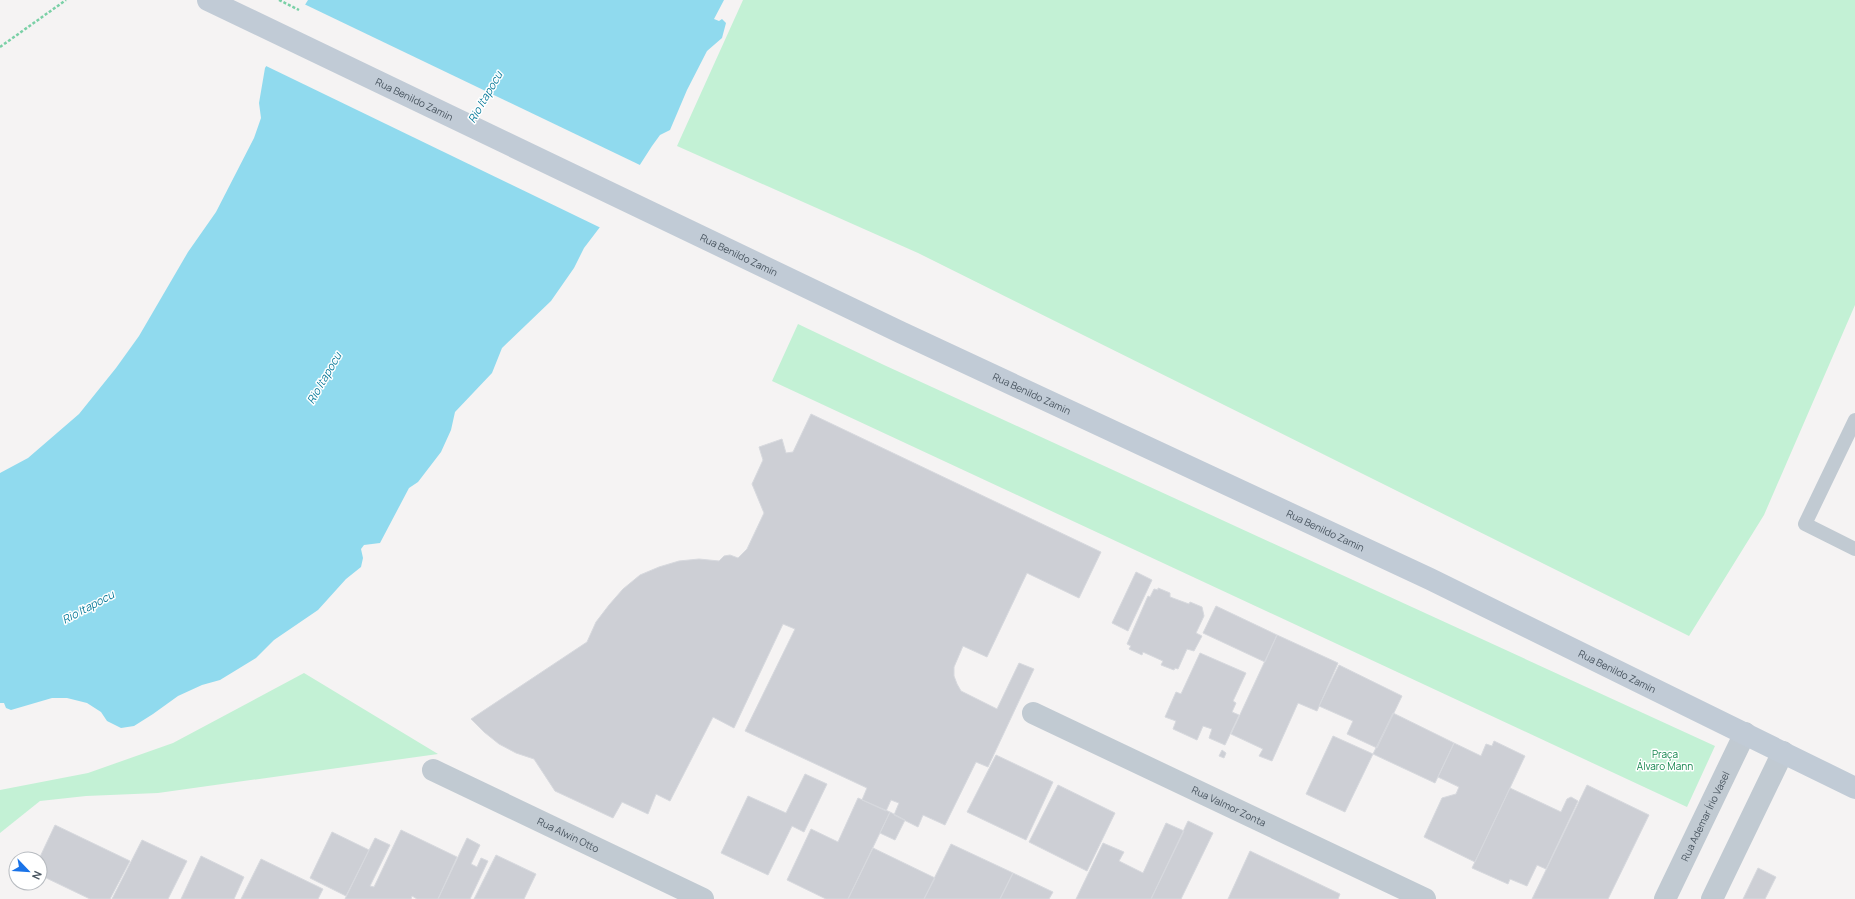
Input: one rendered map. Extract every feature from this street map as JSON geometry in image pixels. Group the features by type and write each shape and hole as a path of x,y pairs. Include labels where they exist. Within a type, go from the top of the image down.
{"main road":[{"name":"Rua Benildo Zamin","path":"208,0 900,332 1422,576 1855,788"}],"street":[{"name":"Rua Valmor Zonta","path":"1034,713 1425,899"},
{"name":"Rua Ademar Írio Vasel","path":"1665,899 1745,733"},
{"path":"1712,899 1782,752"},
{"name":"Rua Alwin Otto","path":"434,770 703,899"}],"lane":[{"path":"1855,420 1805,524 1855,549"}],"path":[{"path":"0,47 66,0"}],"green space":[{"path":"743,0 1855,0 1855,305 1764,515 1689,636 918,253 677,146"},
{"name":"Praça Álvaro Mann","path":"798,324 884,365 1715,746 1687,807 772,381"},
{"path":"304,673 438,754 158,793 86,796 40,801 0,833 0,790 88,773 173,743"}],"water":[{"name":"Rio Itapocu","path":"308,0 724,0 714,19 719,21 722,19 726,23 722,38 707,51 687,90 670,130 660,135 652,146 600,227 584,248 574,268 551,301 502,348 492,373 455,412 451,430 441,452 418,482 409,488 380,543 364,545 361,549 363,558 361,567 346,579 318,610 274,640 256,658 220,680 202,685 178,696 134,726 121,728 107,721 101,712 87,703 67,698 52,698 11,710 6,708 4,703 0,703 0,473 28,458 79,414 116,368 139,336 188,252 216,212 254,138 261,118 259,103 265,68"}],"pier":[{"path":"304,4 642,166 601,228 264,65"}],"building":[{"path":"811,414 1101,552 1079,598 1027,573 987,657 963,646 954,667 954,676 957,684 961,691 997,709 1019,663 1034,669 988,767 976,762 945,825 923,815 918,827 894,815 899,803 891,800 886,811 862,800 867,788 745,731 795,629 783,624 734,728 713,717 670,801 656,794 648,814 622,802 613,818 555,791 534,759 516,753 499,744 471,719 587,642 596,622 609,605 623,589 640,575 679,561 699,559 719,561 724,556 730,555 738,558 747,549 764,513 752,484 763,460 759,447 782,439 786,453 793,452"},
{"path":"1136,572 1152,580 1128,631 1112,623"},
{"path":"1158,588 1170,593 1170,597 1202,607 1204,616 1196,633 1202,636 1194,651 1187,649 1178,669 1175,668 1174,670 1161,665 1163,661 1143,652 1142,655 1129,649 1131,646 1127,644 1148,596 1150,597 1154,589 1158,590"},
{"path":"1216,606 1277,635 1265,662 1203,633"},
{"path":"1277,635 1338,663 1317,711 1298,703 1272,761 1259,756 1263,749 1231,734"},
{"path":"1200,653 1246,673 1233,701 1236,703 1232,712 1239,715 1225,745 1209,738 1212,729 1203,726 1197,740 1173,729 1176,721 1165,717 1176,692 1181,694"},
{"path":"1339,665 1402,696 1377,748 1347,734 1353,721 1319,706"},
{"path":"1393,713 1454,743 1435,783 1373,754"},
{"path":"1333,736 1373,754 1345,812 1306,794"},
{"path":"1494,741 1525,756 1475,862 1424,837 1442,798 1456,794 1459,787 1438,777 1454,743 1481,756 1486,744 1492,746"},
{"path":"1222,750 1226,753 1224,758 1219,756"},
{"path":"996,755 1053,782 1026,840 967,812"},
{"path":"805,774 827,784 804,832 792,826 768,875 721,853 748,796 786,813"},
{"path":"1058,785 1115,813 1087,871 1029,842"},
{"path":"1587,785 1649,815 1608,899 1532,899"},
{"path":"1510,788 1561,812 1567,799 1571,797 1578,801 1546,869 1537,865 1527,886 1510,879 1508,884 1472,868"},
{"path":"858,798 890,812 848,899 826,899 787,880 811,829 838,842"},
{"path":"890,812 905,820 895,840 880,833"},
{"path":"1188,821 1213,833 1181,899 1151,899"},
{"path":"1166,823 1184,831 1151,899 1076,899 1103,843 1124,852 1119,861 1143,873"},
{"path":"55,825 130,861 110,899 90,899 48,879 48,851 43,851"},
{"path":"401,830 457,857 438,899 417,899 412,896 411,899 345,899 375,838 390,845 370,886 374,887"},
{"path":"332,832 369,850 346,896 310,878"},
{"path":"467,838 480,845 471,864 477,867 481,858 488,861 470,899 438,899"},
{"path":"142,840 187,861 168,899 112,899"},
{"path":"951,844 1013,873 1000,899 924,899"},
{"path":"873,848 935,878 924,899 848,899"},
{"path":"1250,851 1340,894 1338,899 1228,899"},
{"path":"496,855 536,874 524,899 474,899"},
{"path":"201,856 244,877 234,899 181,899"},
{"path":"261,859 323,889 318,899 241,899"},
{"path":"1758,868 1776,877 1765,899 1743,899"},
{"path":"1013,873 1053,892 1049,899 1000,899"}]}
